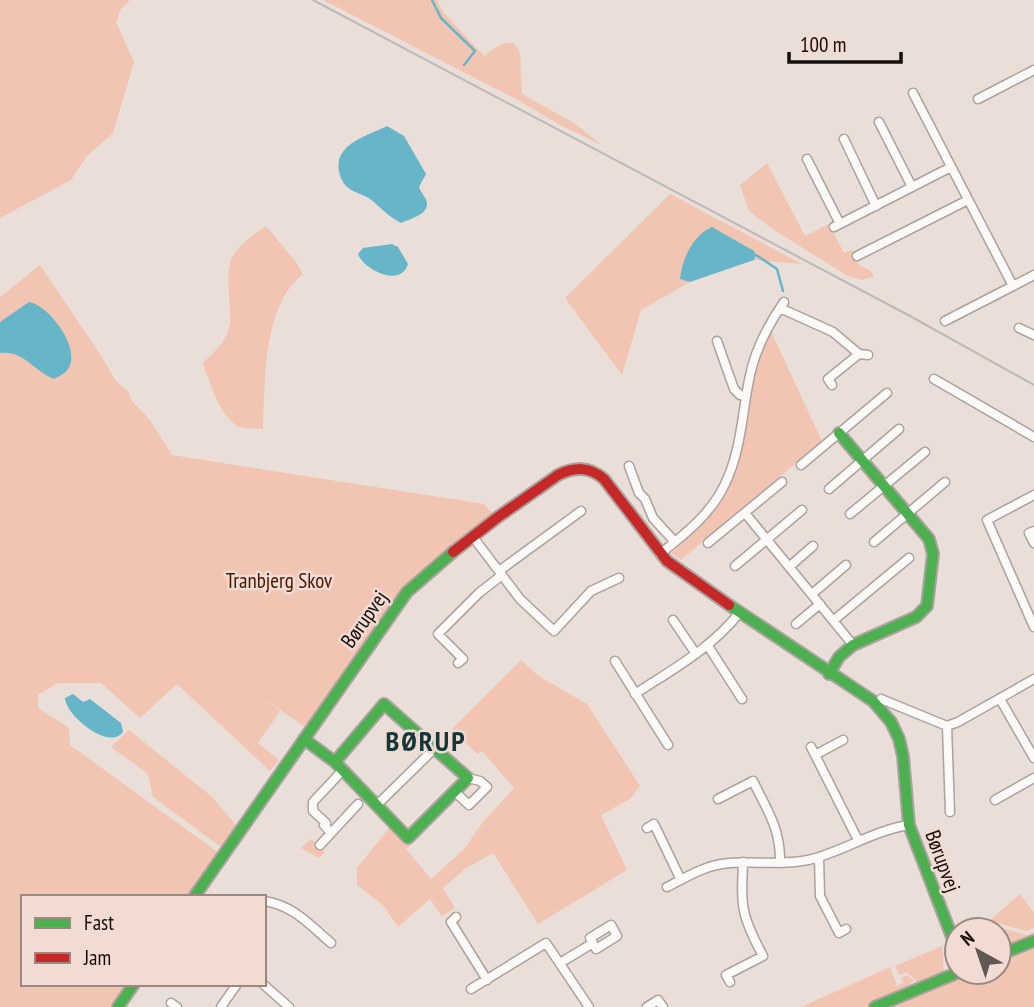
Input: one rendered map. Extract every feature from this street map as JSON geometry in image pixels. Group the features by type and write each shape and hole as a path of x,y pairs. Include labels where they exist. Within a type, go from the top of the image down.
{"street":[{"path":"978,99 1034,70"},
{"path":"913,93 1013,286"},
{"path":"879,122 912,187"},
{"path":"844,139 876,206"},
{"path":"807,159 837,226 951,167"},
{"path":"857,256 968,200"},
{"path":"945,321 1034,275"},
{"path":"660,554 700,521 725,485 737,451 754,358 782,305 833,332 864,354 828,379 832,385"},
{"path":"1019,328 1032,334 1034,323"},
{"path":"717,341 734,390 746,397"},
{"path":"934,379 1034,437"},
{"path":"801,465 887,393"},
{"path":"829,489 899,429"},
{"path":"828,674 839,657 853,645 916,617 927,606 933,554 932,546 908,513 839,433"},
{"path":"850,514 925,452"},
{"path":"629,466 639,493 645,499 653,518 675,542"},
{"name":"Børupvej","path":"195,895 407,592 473,537 558,475 584,468 597,473 610,486 660,554 828,674 873,701 891,722 903,757 909,825 944,916"},
{"path":"708,543 782,482"},
{"path":"874,542 945,482"},
{"path":"1034,495 987,520 1031,614 1034,627"},
{"path":"735,566 802,510"},
{"path":"458,663 463,659 438,634 500,573 581,511"},
{"path":"745,513 853,645"},
{"path":"1034,531 1029,533 1034,543"},
{"path":"473,537 520,598 554,631 591,591 619,578"},
{"path":"789,566 813,546"},
{"path":"834,620 909,558"},
{"path":"812,594 846,565"},
{"path":"796,624 820,604"},
{"path":"635,694 708,646 740,612"},
{"path":"673,620 696,654"},
{"path":"708,646 742,699"},
{"path":"615,662 668,745"},
{"path":"881,699 947,726 1034,679"},
{"path":"1000,699 1034,758"},
{"path":"331,833 324,825 326,823 313,811 313,802 384,704 468,778 480,781 487,787 469,805 456,792"},
{"path":"947,726 950,812"},
{"path":"304,739 339,766 408,838 468,778"},
{"path":"843,740 813,751 858,840"},
{"path":"378,804 434,750"},
{"path":"995,800 1034,778"},
{"path":"718,799 753,780 777,829 780,863"},
{"path":"320,845 358,804"},
{"path":"647,828 654,824 681,880"},
{"name":"Børupvej","path":"667,887 712,866 743,862 780,863 819,857 884,830 909,825"},
{"path":"819,857 821,897 839,933 846,929"},
{"path":"730,982 726,975 763,956 743,916 743,862"},
{"path":"266,901 294,911 331,943"},
{"path":"456,918 451,922 486,979"},
{"path":"1013,950 1034,941"},
{"path":"471,989 546,943 589,1007"},
{"path":"559,963 593,943"},
{"path":"875,1007 943,979"},
{"path":"118,1007 133,986"},
{"path":"221,1007 236,986"},
{"path":"265,986 289,1007"},
{"path":"647,1007 659,1000 663,1007"}],"green space":[{"path":"0,0 130,0 121,9 116,22 134,62 113,133 86,157 71,180 0,218"},
{"path":"323,0 437,0 443,12 484,56 501,44 514,43 520,53 522,94 574,123 602,145 558,124 518,100"},
{"path":"767,163 805,236 829,224 844,253 852,250 860,266 870,270 874,276 862,280 848,276 774,230 749,211 740,185"},
{"path":"670,194 802,264 754,260 756,255 680,279 690,282 641,310 622,375 565,298"},
{"path":"266,226 303,274 288,290 274,322 265,376 263,429 245,428 227,417 212,389 203,363 222,342 230,325 228,273 234,254"},
{"name":"Tranbjerg Skov","path":"40,265 116,381 128,391 132,401 150,420 172,455 484,504 493,514 419,573 400,592 305,727 265,699 280,711 258,743 279,760 270,771 177,684 140,718 101,683 58,683 38,695 38,708 69,728 70,745 219,853 189,895 21,895 21,986 126,986 111,1007 0,1007 0,297"},
{"path":"771,331 822,441 681,560 671,553 701,526 733,480 738,466 755,371"},
{"path":"521,660 540,677 587,704 640,786 630,799 601,815 627,870 538,924 493,853 465,869 443,888 455,908 442,916 430,899 398,927 384,906 357,885 357,868 390,827 410,846 406,849 431,879 464,849 483,822 514,788 482,751 477,754 452,729"},
{"path":"129,730 211,796 237,826 222,848 153,797 148,774 111,747"},
{"path":"311,839 325,852 319,858 301,848"},
{"path":"1020,894 1034,913 1034,928 1027,931 1013,927 1013,916 995,916"},
{"path":"1013,931 1027,935 1034,932 1034,937 1013,945"},
{"path":"942,946 943,972 918,983 907,972 899,975 895,966"},
{"path":"1034,949 1034,1007 889,1007 943,986 1013,986 1013,957"},
{"path":"890,967 897,986 903,983 901,978 907,975 914,981 910,986 865,1007 801,1007"}],"water":[{"path":"387,126 404,136 426,174 419,187 427,203 424,211 401,223 370,199 349,188 342,181 339,171 339,162 347,148"},
{"path":"712,227 754,251 754,260 690,282 680,279 690,248 699,236"},
{"path":"392,244 398,247 408,264 398,275 391,276 375,271 367,266 358,254 363,248"},
{"path":"29,302 46,311 54,319 71,351 68,369 54,379 22,358 0,353 0,322"},
{"path":"73,694 83,702 90,699 121,723 123,732 117,737 108,737 89,729 67,705 65,698"}],"waterway":[{"path":"432,0 441,18 475,51 464,65"},
{"path":"756,255 777,269 783,291"}],"tram line":[{"path":"313,0 910,316 1034,385"}],"traffic: fast":[{"path":"829,674 839,657 853,645 916,617 927,606 933,554 929,539 839,433"},
{"path":"195,895 407,592 453,552"},
{"path":"729,605 873,701 891,722 903,756 909,825 944,916"},
{"path":"304,739 335,762 408,838 468,778 384,704 335,762"},
{"path":"1013,949 1034,941"},
{"path":"875,1007 943,979"},
{"path":"118,1007 133,986"}],"traffic: jam":[{"path":"453,552 558,475 570,470 587,470 604,479 667,561 729,605"}],"district":[{"name":"BØRUP","path":"426,740"}]}
